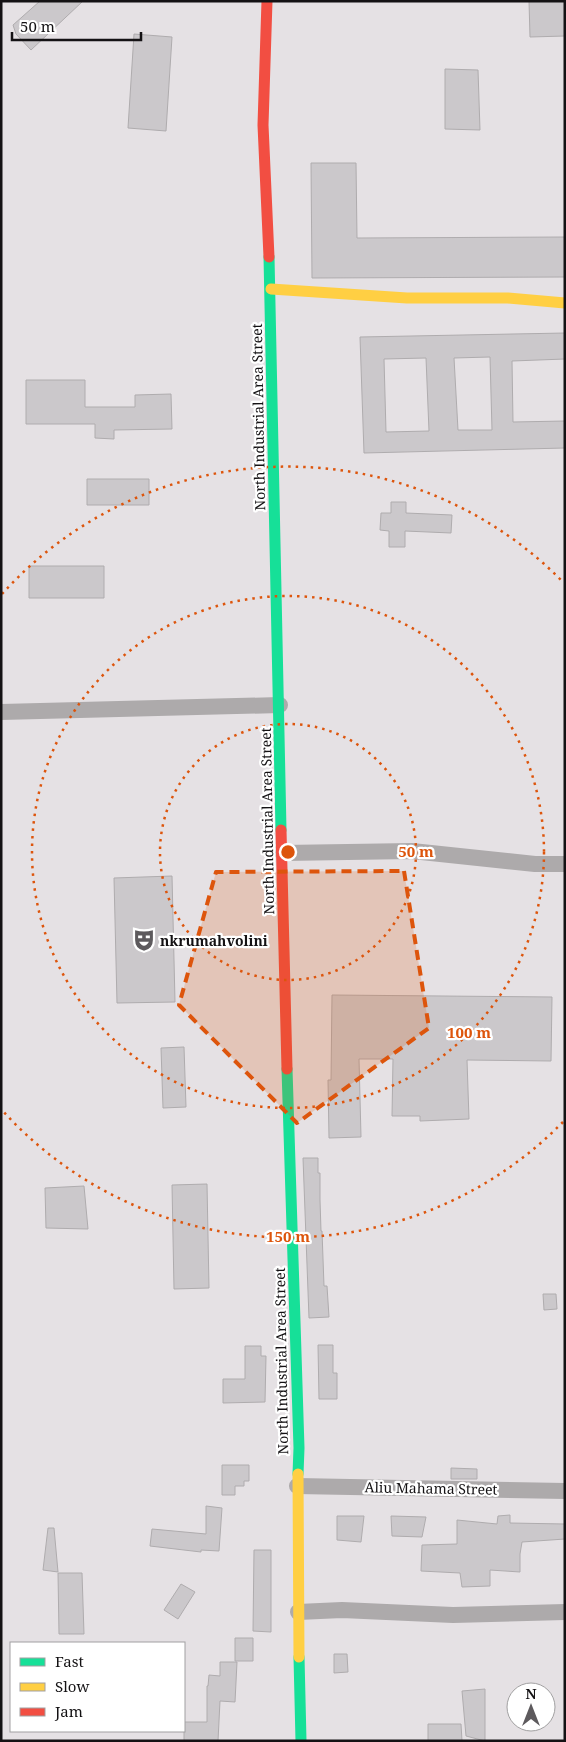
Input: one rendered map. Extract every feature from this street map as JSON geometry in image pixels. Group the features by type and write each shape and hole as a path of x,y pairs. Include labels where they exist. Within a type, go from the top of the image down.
{"main road":[{"name":"North Industrial Area Street","path":"259,1 267,22"},
{"name":"North Industrial Area Street","path":"267,1 263,125 271,289 286,1024 299,1448 297,1486 301,1741"},
{"path":"271,289 407,298 508,298 565,303"}],"street":[{"path":"1,712 280,705"},
{"path":"283,853 412,851 535,864 565,864"},
{"name":"Aliu Mahama Street","path":"297,1486 565,1491"},
{"path":"298,1612 342,1610 453,1614 565,1612"}],"highlighted area":[{"path":"404,871 429,1028 297,1123 179,1005 216,872"}],"building":[{"path":"40,1 83,1 31,50 16,34 13,25"},
{"path":"529,1 565,1 565,36 530,37"},
{"path":"134,34 172,37 166,131 128,128"},
{"path":"445,69 478,70 480,130 445,129"},
{"path":"311,163 356,163 357,238 565,237 565,277 312,278"},
{"path":"565,333 565,359 512,361 513,422 565,421 565,448 364,453 360,337","holes":["490,357 492,430 458,430 454,358","426,358 429,431 386,432 384,359"]},
{"path":"26,380 85,380 85,407 135,407 135,395 171,394 172,429 114,430 114,439 95,438 95,424 26,424"},
{"path":"87,479 149,479 149,505 87,505"},
{"path":"391,502 406,502 406,513 452,515 451,533 405,531 405,547 389,547 389,531 380,530 381,513 391,513"},
{"path":"29,566 104,566 104,598 29,598"},
{"name":"nkrumahvolini","path":"172,876 175,1002 117,1003 114,878"},
{"path":"332,995 552,997 551,1061 467,1060 469,1119 420,1121 420,1116 392,1116 393,1059 359,1059 361,1137 329,1138 328,1080 331,1080"},
{"path":"184,1047 186,1107 163,1108 161,1048"},
{"path":"303,1158 318,1158 324,1286 327,1286 329,1317 309,1318"},
{"path":"207,1184 209,1288 174,1289 172,1185"},
{"path":"84,1186 88,1229 46,1228 45,1188"},
{"path":"543,1294 556,1294 557,1309 544,1310"},
{"path":"318,1345 333,1345 333,1373 337,1373 337,1399 319,1399"},
{"path":"245,1346 261,1346 261,1356 266,1356 265,1402 223,1403 223,1379 245,1379"},
{"path":"222,1465 249,1465 249,1481 244,1481 244,1486 235,1486 235,1495 222,1495"},
{"path":"451,1468 477,1469 477,1479 451,1479"},
{"path":"206,1506 222,1508 219,1551 201,1550 201,1552 150,1546 152,1529 206,1534"},
{"path":"510,1515 510,1523 565,1524 565,1539 522,1542 520,1572 490,1570 490,1586 462,1587 460,1573 421,1571 422,1545 457,1544 457,1520 497,1524 498,1516"},
{"path":"337,1516 364,1516 361,1542 337,1540"},
{"path":"391,1516 426,1517 422,1537 392,1536"},
{"path":"48,1528 54,1528 58,1572 43,1570"},
{"path":"254,1550 271,1550 271,1632 253,1631"},
{"path":"58,1573 82,1573 84,1634 59,1634"},
{"path":"181,1584 195,1592 178,1619 164,1610"},
{"path":"235,1638 253,1638 253,1661 235,1661"},
{"path":"334,1654 347,1654 348,1672 334,1673"},
{"path":"220,1662 237,1662 235,1702 220,1701 218,1741 184,1741 185,1722 207,1722 207,1686 209,1675 220,1676"},
{"path":"485,1689 485,1741 466,1736 462,1691"},
{"path":"428,1724 461,1724 462,1741 428,1741"}],"traffic: fast":[{"path":"269,257 281,830"},
{"path":"287,1069 299,1448 298,1474"},
{"path":"299,1657 301,1741"}],"traffic: slow":[{"path":"271,289 407,298 508,298 565,303"},
{"path":"298,1474 299,1657"}],"traffic: jam":[{"path":"267,1 263,125 269,257"},
{"path":"281,830 287,1069"}],"place":[{"name":"nkrumahvolini","path":"144,940"}]}
